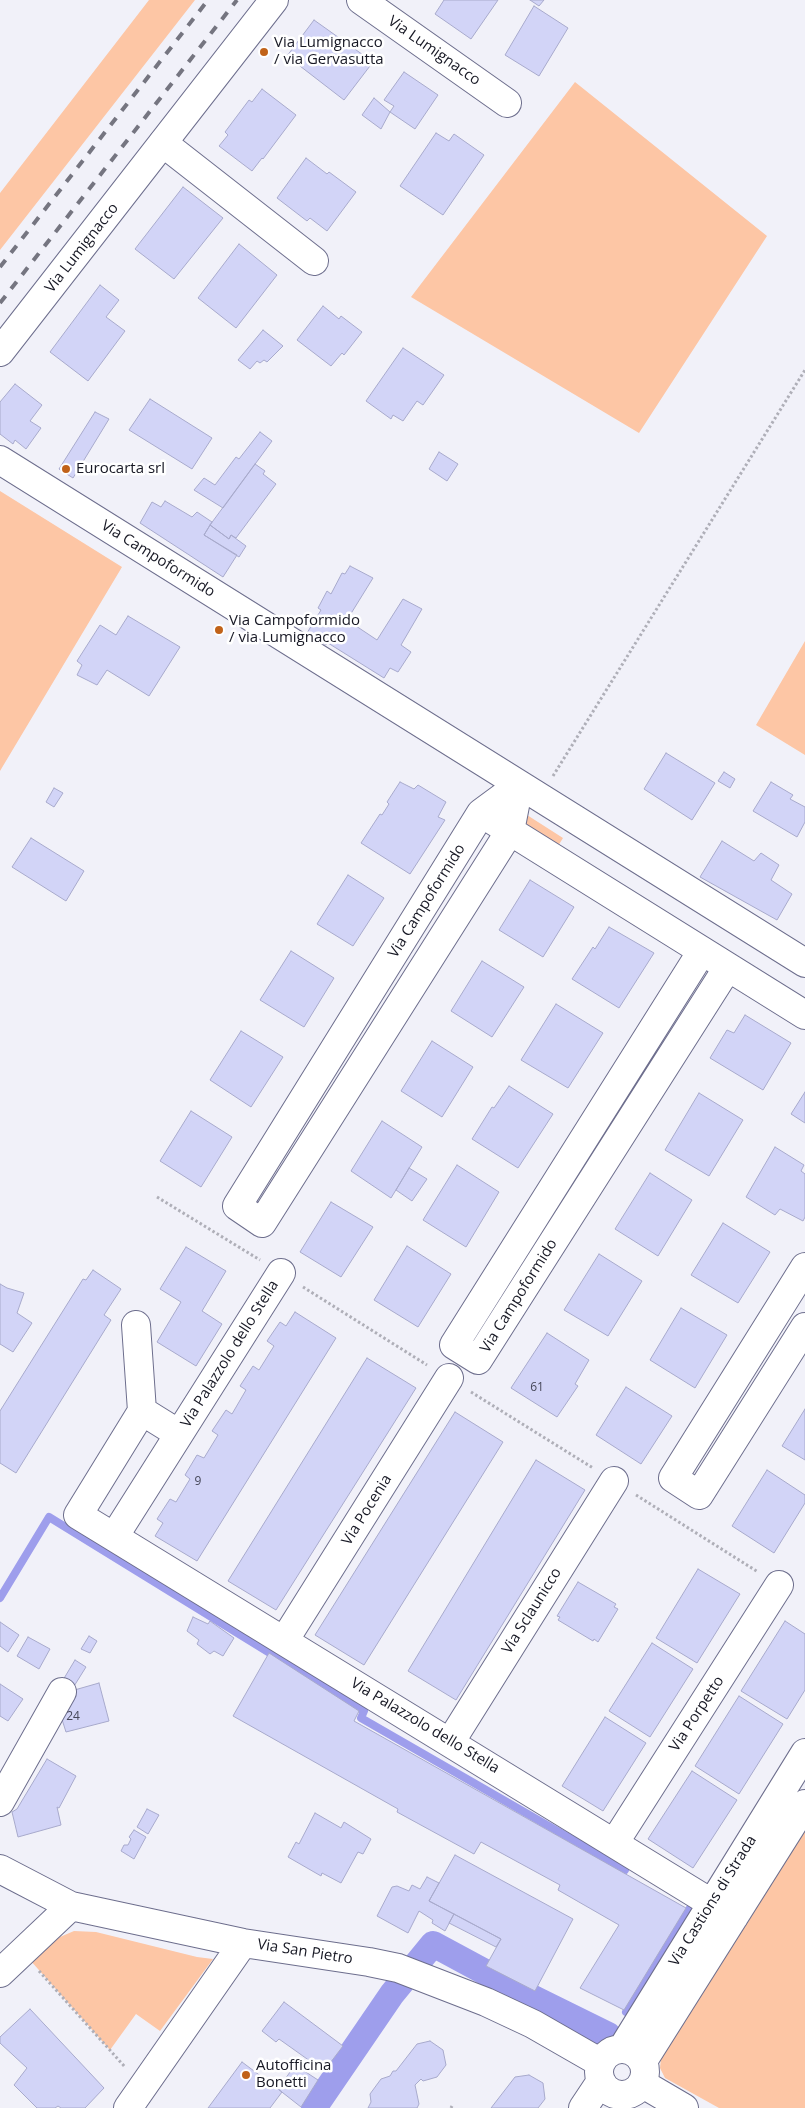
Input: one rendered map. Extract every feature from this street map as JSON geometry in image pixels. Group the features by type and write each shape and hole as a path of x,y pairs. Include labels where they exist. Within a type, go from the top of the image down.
{"street":[{"name":"Via Lumignacco","path":"0,352 274,0"},
{"name":"Via Lumignacco","path":"361,0 507,103"},
{"path":"163,143 314,261"},
{"name":"Via Campoformido","path":"0,460 805,964"},
{"name":"Via Campoformido","path":"530,791 510,831 262,1223 237,1206 481,813 530,791"},
{"path":"481,813 805,1015"},
{"name":"Via Campoformido","path":"702,950 454,1345 478,1360 728,967"},
{"path":"805,1267 673,1478 699,1495 805,1327"},
{"name":"Via Palazzolo dello Stella","path":"114,1537 281,1273"},
{"path":"136,1325 142,1411"},
{"name":"Via Pocenia","path":"284,1641 449,1378"},
{"name":"Via Palazzolo dello Stella","path":"179,1434 142,1411 78,1514 451,1741 723,1910"},
{"name":"Via Sclaunicco","path":"451,1741 614,1481"},
{"name":"Via Porpetto","path":"614,1842 779,1585"},
{"path":"0,1802 62,1692"},
{"name":"Via Castions di Strada","path":"584,2108 621,2077 723,1910 801,1770"},
{"name":"Via Castions di Strada","path":"723,1910 805,1804"},
{"name":"Via San Pietro","path":"0,1870 70,1906 243,1943 369,1962 410,1973 486,2002 533,2024 621,2077 684,2108"},
{"path":"0,1973 70,1906"},
{"path":"136,2097 243,1943"}],"path":[{"path":"530,791 579,732 699,544 805,370"},
{"path":"158,1197 779,1585"},
{"path":"22,1952 136,2097"}],"shaded area":[{"path":"149,0 195,0 0,250 0,193"},
{"path":"575,82 767,236 639,433 411,297"},
{"path":"0,491 122,567 0,771"},
{"path":"805,641 805,755 756,725"},
{"path":"527,815 563,838 558,846 523,822"},
{"path":"805,1830 805,2108 719,2108 665,2078 660,2068 661,2058"},
{"path":"74,1931 96,1932 197,1957 213,1959 160,2031 136,2014 110,2050 30,1960 60,1937"}],"building":[{"path":"444,0 498,0 471,39 435,14"},
{"path":"530,0 544,0 539,6"},
{"path":"534,6 568,28 539,76 505,55"},
{"path":"314,20 373,62 344,100 287,56"},
{"path":"404,72 438,95 415,129 390,112 394,106 384,100"},
{"path":"262,89 296,115 252,171 219,146 228,135 225,132 249,100 252,102"},
{"path":"374,98 390,112 381,129 362,115"},
{"path":"436,133 449,141 454,134 484,155 443,215 400,186"},
{"path":"306,158 356,192 327,231 310,218 307,221 277,198"},
{"path":"183,187 223,218 174,279 135,249"},
{"path":"239,244 277,275 236,328 198,298"},
{"path":"100,285 119,300 106,317 125,331 88,381 50,352"},
{"path":"323,306 339,319 341,316 362,332 344,355 342,353 331,366 297,340"},
{"path":"263,330 283,346 267,362 264,360 260,363 257,361 250,369 238,360"},
{"path":"403,348 444,375 423,405 417,401 403,421 393,415 391,419 366,401"},
{"path":"15,384 42,405 30,421 41,428 26,449 15,440 13,444 0,434 0,402"},
{"path":"150,399 212,438 192,469 129,430"},
{"path":"95,412 109,419 73,478 59,469"},
{"path":"260,432 272,441 223,508 194,490 204,478 215,485 236,457 239,459"},
{"path":"439,452 458,464 447,481 429,469"},
{"path":"255,464 265,471 263,474 276,484 236,538 231,535 229,539 210,525"},
{"path":"165,501 192,517 197,512 212,522 204,535 237,555 223,577 140,523 152,502 161,507"},
{"path":"210,525 229,539 231,535 246,546 239,557 204,535"},
{"path":"350,566 373,578 347,620 377,640 403,599 422,609 401,645 411,652 398,672 390,668 384,678 328,643 326,645 307,633 321,610 318,608 327,591 331,594 342,573 345,574"},
{"path":"128,616 180,647 149,696 107,670 97,685 77,675 82,665 77,661 100,625 116,635"},
{"path":"666,753 715,783 692,820 644,789"},
{"path":"724,772 735,779 730,788 718,781"},
{"path":"400,782 414,789 418,785 446,802 438,817 445,820 410,874 361,843 380,814 382,815 389,804 387,802"},
{"path":"771,782 793,795 790,799 805,807 805,822 797,837 753,811"},
{"path":"54,788 63,793 54,807 46,802"},
{"path":"31,838 84,871 66,901 12,867"},
{"path":"722,841 754,861 761,853 779,865 771,880 792,894 777,920 700,877"},
{"path":"348,875 384,898 353,946 317,924"},
{"path":"530,880 574,907 543,957 499,930"},
{"path":"609,927 654,953 619,1008 572,979"},
{"path":"291,951 334,978 304,1027 260,1000"},
{"path":"482,961 524,987 492,1037 451,1011"},
{"path":"556,1004 603,1033 568,1088 521,1060"},
{"path":"745,1015 791,1043 763,1090 710,1058 727,1030 734,1033"},
{"path":"241,1031 283,1057 251,1107 210,1080"},
{"path":"432,1041 473,1067 442,1117 401,1091"},
{"path":"509,1086 553,1114 518,1168 472,1139 492,1107 494,1108"},
{"path":"805,1092 805,1123 791,1114"},
{"path":"699,1093 743,1120 709,1176 665,1150"},
{"path":"191,1111 232,1137 201,1187 160,1161"},
{"path":"382,1121 422,1147 391,1198 351,1171"},
{"path":"775,1147 804,1165 801,1171 805,1174 805,1217 803,1221 780,1209 775,1215 746,1197"},
{"path":"457,1165 499,1192 466,1247 423,1220"},
{"path":"409,1168 427,1179 412,1201 396,1190"},
{"path":"650,1173 692,1200 658,1256 615,1229"},
{"path":"331,1202 373,1227 341,1277 300,1252"},
{"path":"723,1223 770,1252 738,1303 691,1275"},
{"path":"407,1246 451,1274 418,1327 374,1300"},
{"path":"186,1247 226,1271 202,1311 222,1324 196,1366 157,1342 181,1302 160,1289"},
{"path":"599,1254 642,1281 608,1336 564,1310"},
{"path":"93,1270 121,1289 104,1315 111,1320 16,1473 0,1463 0,1411 83,1279 86,1280"},
{"path":"0,1284 24,1293 17,1313 32,1323 13,1352 0,1344"},
{"path":"681,1308 727,1335 695,1388 650,1360"},
{"path":"295,1312 336,1338 197,1561 155,1536 163,1523 157,1519 170,1499 176,1502 190,1479 185,1475 197,1455 204,1458 218,1435 212,1431 226,1410 232,1414 246,1390 240,1386 253,1366 259,1370 274,1346 267,1341 280,1322 286,1326"},
{"path":"547,1333 589,1360 575,1384 578,1386 557,1417 511,1388"},
{"path":"367,1358 416,1388 276,1610 228,1581"},
{"path":"626,1387 672,1416 641,1464 596,1435"},
{"path":"805,1409 805,1460 782,1446"},
{"path":"455,1412 503,1442 364,1665 315,1635"},
{"path":"536,1460 585,1490 456,1700 408,1671"},
{"path":"767,1470 805,1495 805,1503 774,1553 732,1526"},
{"path":"698,1569 740,1594 697,1663 656,1638"},
{"path":"578,1582 616,1604 614,1607 618,1609 598,1642 594,1639 593,1641 558,1620 560,1617 557,1616"},
{"path":"193,1617 208,1624 210,1621 234,1638 223,1656 214,1651 210,1654 197,1644 199,1640 187,1631"},
{"path":"785,1621 805,1634 805,1690 787,1719 741,1691"},
{"path":"0,1622 19,1635 8,1652 0,1646"},
{"path":"89,1636 97,1641 90,1653 81,1649"},
{"path":"28,1637 50,1649 39,1669 17,1656"},
{"path":"652,1643 693,1669 650,1737 609,1711"},
{"path":"269,1653 359,1711 354,1721 686,1908 624,2010 580,1988 619,1925 558,1890 560,1885 481,1842 474,1854 397,1812 398,1809 233,1716"},
{"path":"75,1660 86,1667 71,1691 60,1685"},
{"path":"99,1683 109,1721 66,1732 58,1707 73,1702 71,1691"},
{"path":"0,1684 23,1699 8,1721 0,1716"},
{"path":"739,1696 783,1724 739,1794 695,1766"},
{"path":"605,1717 646,1743 603,1811 562,1786"},
{"path":"47,1759 76,1776 59,1808 57,1807 61,1825 18,1837 12,1812 17,1809"},
{"path":"692,1771 737,1800 693,1868 648,1839"},
{"path":"147,1809 159,1815 148,1834 137,1827"},
{"path":"315,1813 341,1828 344,1822 371,1839 363,1854 358,1852 341,1883 322,1873 321,1876 288,1857 296,1842 299,1844"},
{"path":"134,1830 146,1837 134,1859 121,1851 124,1845 128,1845 131,1839 129,1837"},
{"path":"455,1855 573,1919 535,1991 486,1966 501,1939 429,1901"},
{"path":"427,1877 439,1883 429,1901 454,1914 445,1931 432,1923 433,1920 419,1911 408,1933 377,1916 392,1887 397,1886 409,1891 412,1885 420,1889"},
{"path":"454,1914 501,1939 496,1947 449,1923"},
{"path":"284,2002 343,2046 324,2071 279,2039 276,2042 262,2031"},
{"path":"30,2009 104,2088 85,2108 61,2108 58,2106 55,2108 37,2108 14,2085 27,2068 0,2043 0,2037"},
{"path":"430,2041 443,2050 446,2065 437,2077 423,2081 421,2079 415,2085 419,2104 417,2108 368,2108 371,2102 370,2094 381,2079 390,2076 393,2071 396,2071 417,2044"},
{"name":"Autofficina Bonetti","path":"242,2062 282,2092 270,2108 208,2108"},
{"path":"295,2065 318,2080 301,2107 278,2089"},
{"path":"529,2075 543,2083 545,2099 538,2108 491,2108 515,2077"}],"waterway":[{"path":"0,1598 49,1517 364,1711 361,1718 625,1870"},
{"path":"626,2012 690,1908"},
{"path":"314,2108 392,1994 433,1944 535,1999 608,2035"}],"railway":[{"path":"0,267 208,0"},
{"path":"0,303 237,0"}],"place":[{"name":"Via Lumignacco / via Gervasutta","path":"264,52"},
{"name":"Eurocarta srl","path":"66,469"},
{"name":"Via Campoformido / via Lumignacco","path":"219,630"},
{"name":"Autofficina Bonetti","path":"246,2075"}]}
